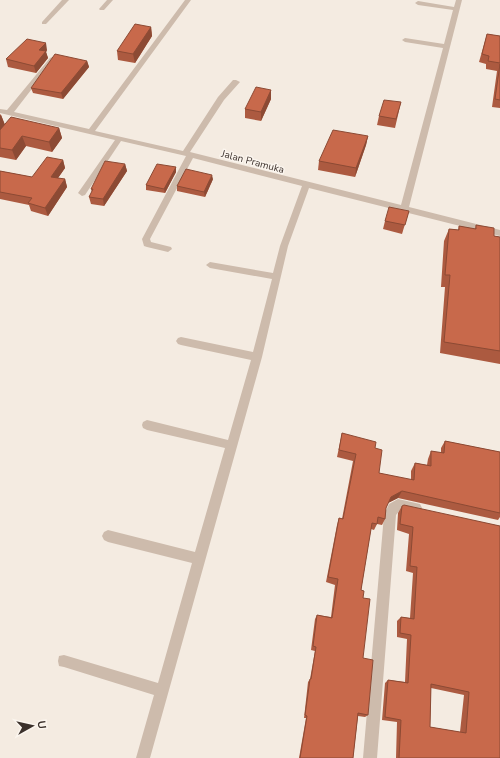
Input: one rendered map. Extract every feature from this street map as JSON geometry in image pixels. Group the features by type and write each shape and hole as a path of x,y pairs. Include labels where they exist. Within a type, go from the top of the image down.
{"street":[{"path":"44,24 66,0"},
{"path":"102,9 110,0"},
{"path":"91,131 188,0"},
{"path":"404,210 459,0"},
{"path":"418,3 457,9"},
{"path":"405,40 446,46"},
{"path":"9,114 52,59"},
{"path":"168,249 147,244 146,239 188,154 221,99 236,82"},
{"name":"Jalan Pramuka","path":"0,111 9,114 16,119 91,131 500,233"},
{"path":"82,193 119,139"},
{"path":"143,758 257,356 284,246 306,185"},
{"path":"210,265 277,277"},
{"path":"181,341 257,356"},
{"path":"147,425 231,445"},
{"path":"370,758 390,515 393,508 398,504 426,511"},
{"path":"108,536 199,559"},
{"path":"64,660 161,691"}],"building":[{"path":"135,24 151,27 133,54 117,51"},
{"path":"487,34 500,36 500,63 488,61 489,56 482,54"},
{"path":"27,39 46,43 39,50 46,51 34,66 6,59"},
{"path":"55,54 87,61 61,93 31,88"},
{"path":"500,64 500,100 495,99"},
{"path":"256,87 271,90 261,112 245,109"},
{"path":"384,100 401,102 396,119 379,116"},
{"path":"11,117 59,128 49,142 22,136 12,150 0,148 0,130"},
{"path":"333,130 368,136 356,168 319,161"},
{"path":"47,157 63,160 51,177 65,179 45,208 28,203 32,198 0,192 0,171 32,177"},
{"path":"105,161 125,164 103,199 89,197 93,189 91,189"},
{"path":"157,164 176,167 164,189 146,185"},
{"path":"186,169 212,175 204,192 177,186"},
{"path":"389,207 409,211 405,225 385,221"},
{"path":"476,225 494,228 494,236 500,237 500,351 444,342 450,275 445,275 449,229 459,230 459,226 476,229"},
{"path":"342,433 376,442 375,448 382,450 379,473 414,480 415,463 431,466 431,451 444,453 445,441 500,452 500,513 402,491 391,497 386,508 385,519 378,517 377,524 372,523 361,590 364,591 363,598 370,599 363,658 373,660 368,715 358,713 353,758 300,758 307,716 305,715 310,679 316,647 313,646 317,615 332,618 338,579 328,577 339,518 343,519 356,454 339,450"},
{"path":"404,505 500,526 500,758 399,758 401,720 385,717 388,680 408,683 411,635 400,633 401,617 414,619 417,567 410,566 413,527 400,524 402,506","holes":["431,684 469,692 466,733 430,727"]}]}
